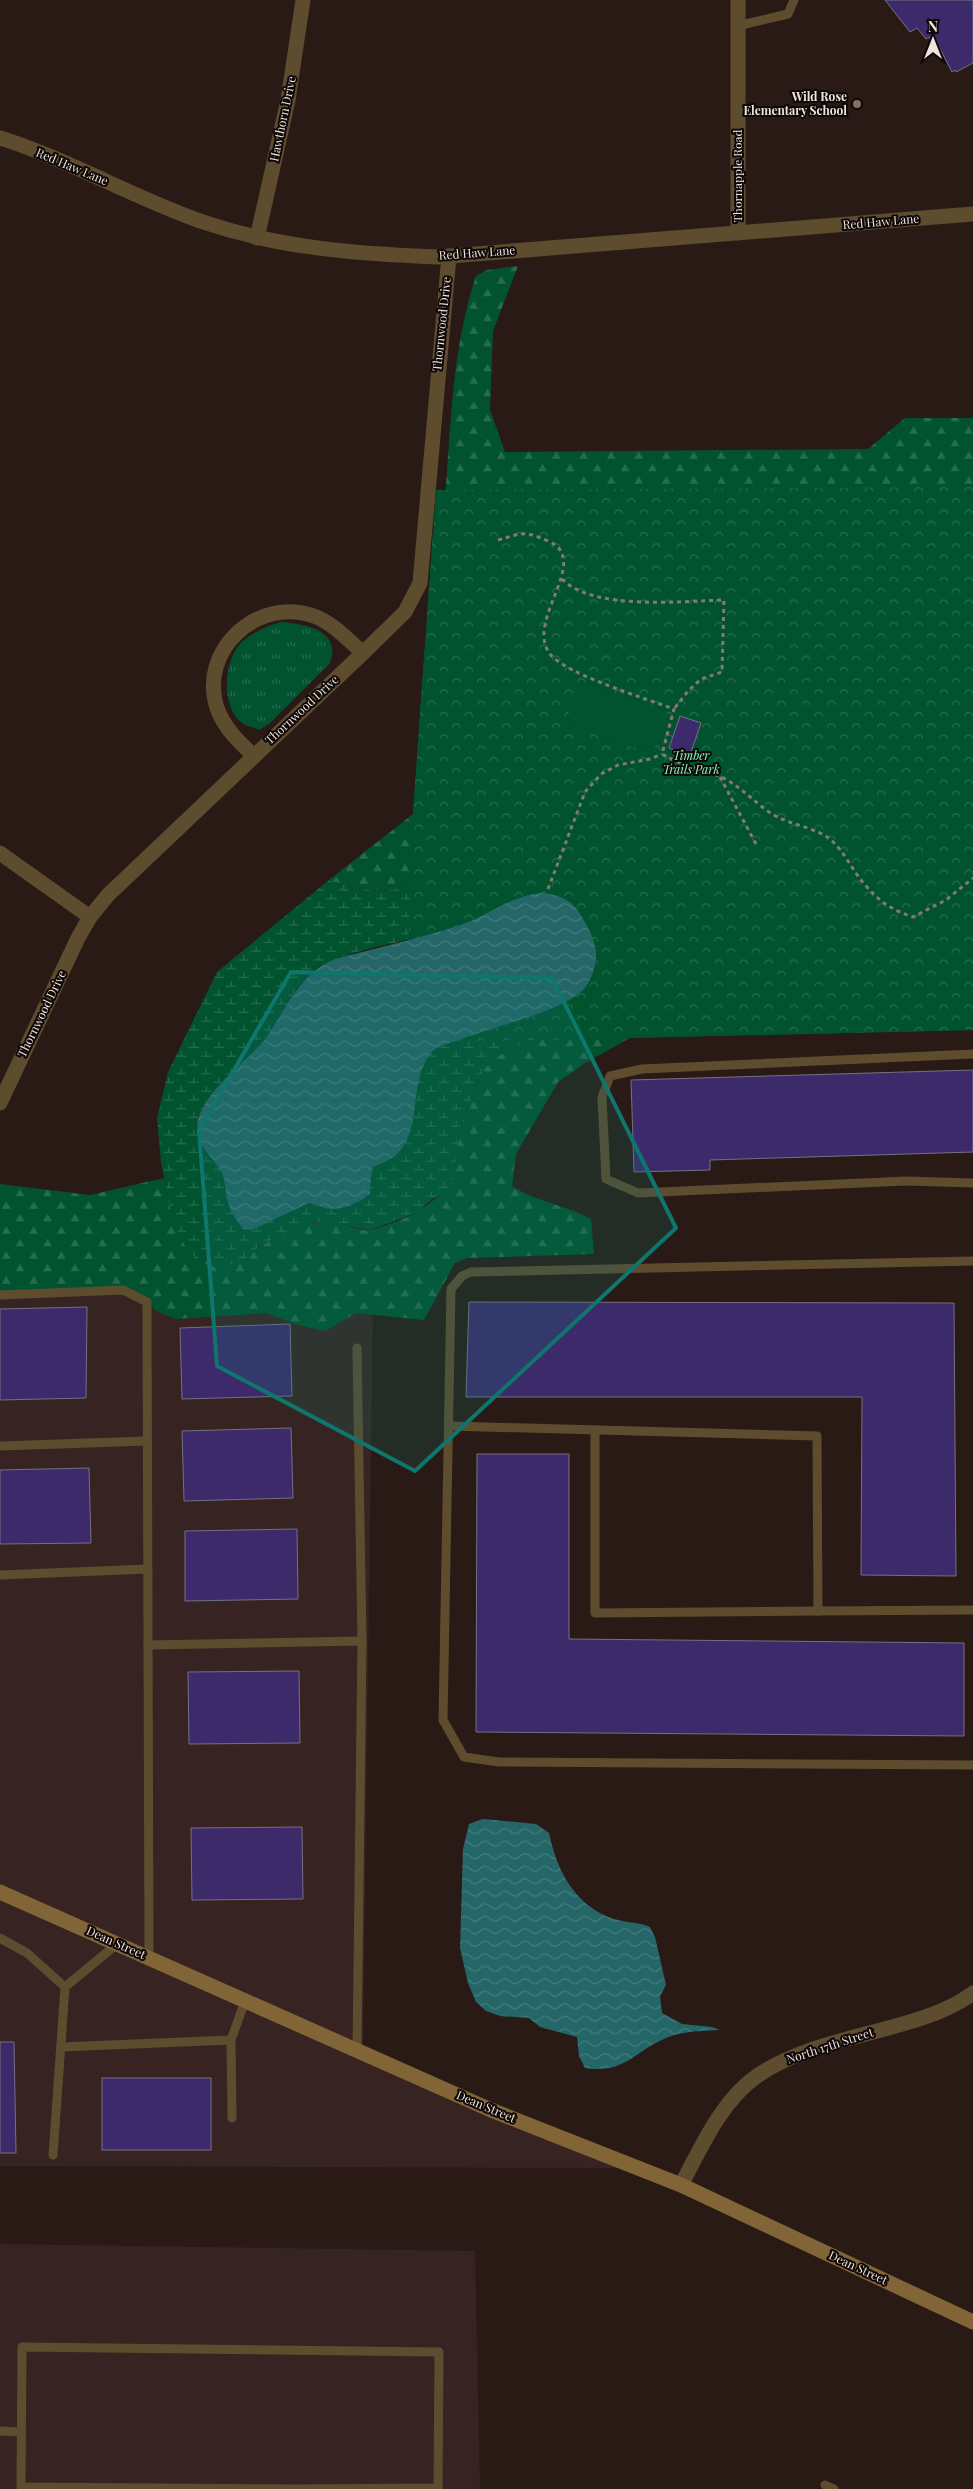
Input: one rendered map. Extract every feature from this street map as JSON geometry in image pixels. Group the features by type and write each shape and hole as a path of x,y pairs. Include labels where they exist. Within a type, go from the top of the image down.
{"street":[{"name":"Hawthorn Drive","path":"257,238 288,100 303,0"},
{"name":"Thornapple Road","path":"738,0 738,233"},
{"name":"Red Haw Lane","path":"0,138 202,221 257,238 309,248 363,254 449,256 973,214"},
{"name":"Thornwood Drive","path":"0,1103 90,917 108,895 405,612 420,583 449,256"},
{"path":"254,756 235,738 223,722 217,707 214,691 215,674 219,658 227,644 238,631 266,615 299,612 315,616 330,624 363,653"},
{"path":"0,853 90,917"},
{"name":"Dean Street","path":"0,1892 491,2110 681,2185 973,2322"},
{"name":"North 17th Street","path":"681,2185 708,2135 733,2099 756,2077 791,2058 926,2017 960,2003 973,1993"}],"lane":[{"path":"737,26 788,14 794,0"},
{"path":"973,1054 642,1069 610,1076 602,1097 606,1180 638,1193 906,1182 973,1183"},
{"path":"973,1261 471,1272 462,1276 451,1289 443,1720 464,1757 499,1762 973,1765"},
{"path":"0,1295 123,1290 147,1302 149,1958"},
{"path":"357,1348 362,1641 357,2049"},
{"path":"449,1426 817,1436 818,1610"},
{"path":"595,1430 595,1613 973,1610"},
{"path":"0,1446 147,1440"},
{"path":"0,1575 148,1569"},
{"path":"148,1645 362,1641"},
{"path":"1,1940 27,1953 66,1987"},
{"path":"54,2155 66,1987 117,1944"},
{"path":"232,2118 231,2040 245,2001"},
{"path":"61,2047 231,2040"},
{"path":"22,2347 439,2352 438,2488 21,2487 22,2432 22,2347"},
{"path":"0,2431 22,2432"},
{"path":"825,2485 834,2489"}],"path":[{"path":"498,540 528,532 556,544 564,556 562,579 547,611 542,637 550,654 572,670 674,709"},
{"path":"562,579 576,589 610,600 628,602 724,600 722,672 701,680 674,709 662,754"},
{"path":"662,754 680,764 720,776 753,798 768,811 791,823 823,834 850,861 865,885 890,909 913,917 946,900 973,878"},
{"path":"548,889 585,792 601,774 618,766 650,759 662,754"},
{"path":"720,776 756,844"}],"highlighted area":[{"path":"291,972 552,978 676,1228 415,1471 217,1366 199,1130"}],"shaded area":[{"path":"375,1147 363,2045 0,1885 0,1197 257,1207"},
{"path":"0,1897 624,2168 0,2166"},
{"path":"0,2244 475,2251 480,2489 0,2489"}],"green space":[{"path":"518,266 493,331 490,410 505,452 868,449 905,418 973,418 973,517 445,500 457,359 468,303 476,276 487,270"},
{"name":"Timber Trails Park","path":"973,487 973,1030 405,1043 413,814 436,490"},
{"path":"433,532 973,1030 630,1038 585,1063 558,1082 516,1154 512,1186 531,1196 591,1219 594,1254 467,1258 455,1263 424,1320 356,1313 325,1331 295,1324 266,1313 176,1319 156,1311 147,1302 123,1290 0,1295 0,1184 90,1195 164,1178 171,1214 249,1256 278,1235 313,1223 337,1223 366,1230 381,1227 421,1210 445,1193 455,1166 460,1126 484,1069 496,1057 532,1038 416,883 393,890 372,891 329,880 413,814"},
{"path":"281,622 310,627 326,636 331,643 330,663 270,723 259,730 243,723 234,714 227,693 228,669 237,648 243,641 261,629"},
{"path":"580,681 667,712 652,754 565,724"},
{"path":"329,880 352,887 382,891 393,890 416,883 532,1038 496,1057 484,1069 460,1126 453,1184 445,1193 432,1199 418,1212 370,1230 339,1223 315,1222 284,1233 260,1246 236,1264 216,1267 201,1263 187,1250 171,1214 161,1162 157,1118 168,1072 217,972","holes":["422,936 471,1036 440,1047 426,1059 419,1076 414,1113 410,1127 382,1160 372,1168 372,1186 321,1208 309,1203 252,1230 228,1203 224,1177 215,1160 219,1085 258,1048 294,992 312,973 323,965 358,952"]}],"water":[{"path":"542,893 555,895 570,902 587,925 595,947 596,962 593,973 585,988 571,999 557,1006 445,1044 431,1053 420,1077 413,1118 406,1142 398,1153 389,1160 372,1168 370,1194 348,1207 333,1209 309,1203 252,1230 243,1229 229,1206 222,1173 200,1140 198,1122 202,1108 211,1095 265,1039 290,999 305,980 323,965 334,960 458,926 520,898"},
{"path":"483,1819 536,1824 549,1833 556,1858 567,1882 584,1901 594,1910 606,1916 650,1927 655,1937 666,1985 660,1996 662,2013 682,2024 712,2027 720,2030 679,2034 666,2038 620,2065 599,2069 585,2068 579,2056 577,2037 540,2027 529,2018 500,2016 486,2011 476,2002 468,1983 460,1948 463,1849 469,1824"}],"building":[{"path":"885,0 973,0 973,63 956,72 955,70 952,72 935,39 931,41 929,37 926,39 917,28 910,32"},
{"path":"680,716 701,723 690,755 669,748"},
{"path":"973,1070 973,1152 710,1160 710,1170 634,1172 631,1080"},
{"path":"469,1302 954,1303 956,1576 861,1575 862,1397 466,1397"},
{"path":"87,1307 86,1398 0,1400 0,1309"},
{"path":"290,1324 292,1396 182,1399 180,1328"},
{"path":"291,1428 293,1498 184,1501 182,1431"},
{"path":"477,1454 569,1454 569,1639 964,1643 964,1736 476,1732"},
{"path":"89,1468 91,1543 0,1544 0,1470"},
{"path":"297,1529 298,1599 185,1601 185,1531"},
{"path":"299,1671 300,1743 189,1744 188,1672"},
{"path":"302,1827 303,1899 192,1900 191,1828"},
{"path":"0,2042 14,2042 16,2153 0,2153"},
{"path":"102,2078 211,2078 211,2150 102,2150"}],"place":[{"name":"Wild Rose Elementary School","path":"857,104"}]}
